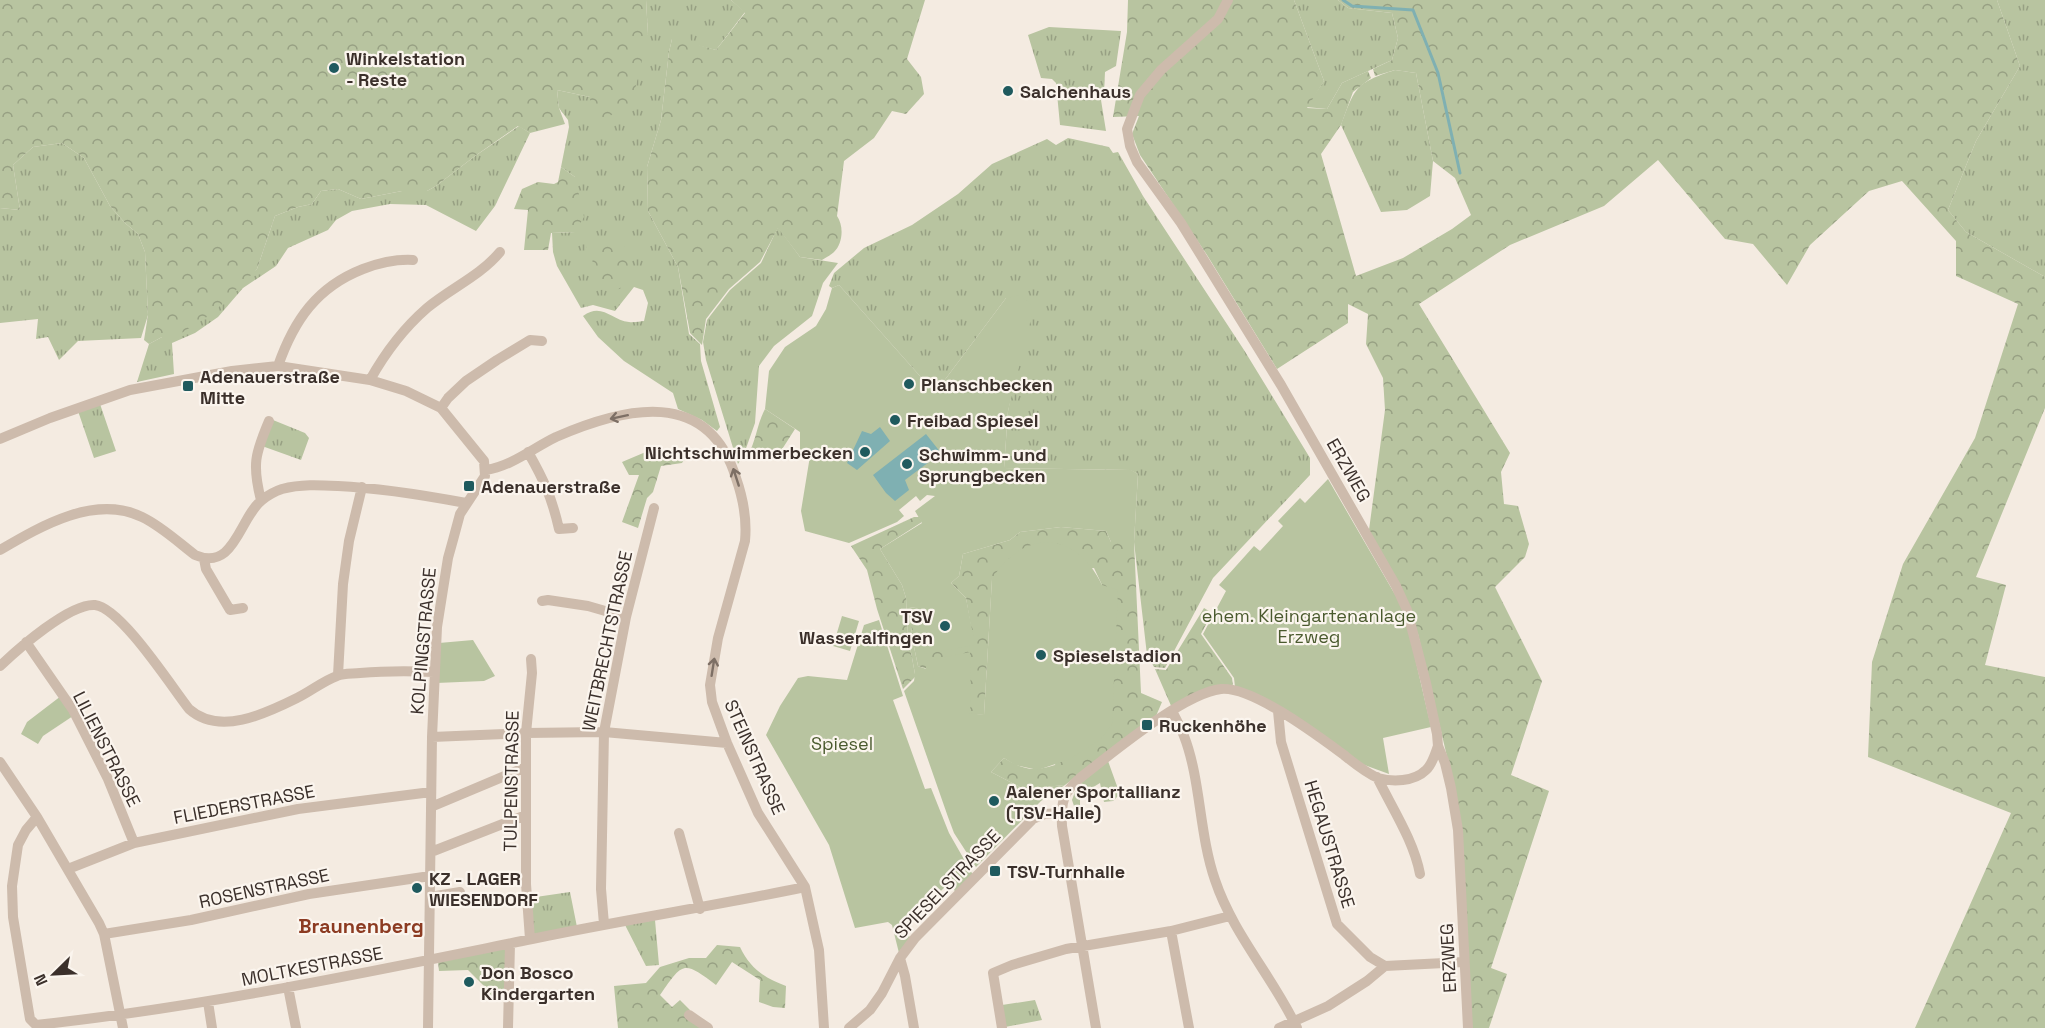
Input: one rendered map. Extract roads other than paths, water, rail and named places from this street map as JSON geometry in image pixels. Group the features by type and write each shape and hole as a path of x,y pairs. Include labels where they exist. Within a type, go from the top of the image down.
{"street":[{"name":"ERZWEG","path":"1228,0 1218,19 1161,70 1140,95 1127,129 1130,146 1137,162 1209,267 1281,385 1396,586 1407,610 1426,683 1438,746 1449,780 1458,830 1468,1028"},
{"path":"370,380 398,338 426,309 490,264 500,252"},
{"path":"279,366 286,344 303,315 322,292 346,276 372,266 399,259 412,260"},
{"path":"441,408 466,381 497,360 530,340 542,341"},
{"path":"0,440 50,418 130,390 232,371 279,366 370,380 406,391 441,408 484,461 486,470 499,468 528,452 547,486 559,529 573,528"},
{"name":"STEINSTRASSE","path":"528,452 556,437 613,418 653,412 677,413 705,427 721,442 740,489 745,519 745,541 718,638 710,685 712,702 727,743 758,813 805,887 819,950 824,1028"},
{"path":"261,500 255,477 255,465 259,446 270,421"},
{"name":"KOLPINGSTRASSE","path":"428,1028 432,737 437,627 448,558 460,514 482,482 486,470"},
{"path":"0,550 56,522 100,508 121,509 142,517 195,555 204,559 219,557 229,549 261,500 281,489 306,485 401,491 466,503"},
{"path":"338,675 343,584 362,487"},
{"name":"WEITBRECHTSTRASSE","path":"604,924 601,889 601,797 604,732 626,617 654,508"},
{"path":"204,559 206,568 230,610 243,608"},
{"path":"542,601 588,606 626,617"},
{"path":"0,666 26,642 71,612 84,606 96,605 110,611 124,624 189,709 210,722 226,722 261,714 338,675 386,670 434,672"},
{"name":"LILIENSTRASSE","path":"26,642 73,710 87,736 108,779 134,843"},
{"name":"TULPENSTRASSE","path":"530,939 526,884 526,733 532,673 531,659"},
{"path":"1096,1028 1062,826 1063,801 1069,787 1172,711 1198,695 1222,689 1238,691 1251,696 1278,711 1377,777 1389,780 1408,779 1425,771 1438,746"},
{"path":"1172,711 1190,755 1207,852 1215,880 1230,916 1295,1025"},
{"name":"HEGAUSTRASSE","path":"1278,711 1281,742 1337,924 1370,957 1386,966"},
{"path":"432,737 604,732 727,743"},
{"path":"0,762 37,817 104,934 123,1028"},
{"path":"431,807 526,767"},
{"path":"1377,777 1406,836 1420,874"},
{"name":"FLIEDERSTRASSE","path":"68,869 134,843 298,809 431,792"},
{"name":"SPIESELSTRASSE","path":"849,1028 870,1010 882,993 900,958 915,938 1033,819 1045,814 1062,813"},
{"path":"430,852 526,815"},
{"name":"MOLTKESTRASSE","path":"37,817 26,830 18,845 12,886 12,917 30,1019 36,1025 120,1016 207,1002 805,887"},
{"path":"679,833 700,909"},
{"name":"ROSENSTRASSE","path":"104,934 191,920 309,894 430,876"},
{"path":"430,897 460,892"},
{"path":"1002,1028 993,973 1082,945 1172,931 1230,916"},
{"path":"1172,931 1189,1028"},
{"path":"508,1028 510,944"},
{"path":"900,958 914,1028"},
{"path":"1279,1028 1295,1025 1328,1006 1386,966 1464,962"},
{"path":"288,987 296,1028"},
{"path":"207,1002 212,1028"},
{"path":"689,1015 708,1028"}],"water":[{"name":"Nichtschwimmerbecken","path":"880,427 890,441 857,470 847,463 862,431 871,434"},
{"name":"Schwimm- und Sprungbecken","path":"926,434 941,453 905,480 909,490 895,501 873,475"}],"waterway":[{"path":"1343,0 1352,6 1413,10 1438,73 1460,173"}],"place":[{"name":"Winkelstation - Reste","path":"334,68"},
{"name":"Salchenhaus","path":"1008,91"},
{"name":"Planschbecken","path":"909,384"},
{"name":"Adenauerstraße Mitte","path":"188,386"},
{"name":"Freibad Spiesel","path":"895,420"},
{"name":"Nichtschwimmerbecken","path":"865,452"},
{"name":"Schwimm- und Sprungbecken","path":"907,464"},
{"name":"Adenauerstraße","path":"469,486"},
{"name":"TSV Wasseralfingen","path":"945,626"},
{"name":"Spieselstadion","path":"1041,655"},
{"name":"Ruckenhöhe","path":"1147,725"},
{"name":"Aalener Sportallianz (TSV-Halle)","path":"994,801"},
{"name":"TSV-Turnhalle","path":"995,871"},
{"name":"KZ - LAGER WIESENDORF","path":"417,888"},
{"name":"Don Bosco Kindergarten","path":"469,982"}],"district":[{"name":"Braunenberg","path":"361,926"}],"park label":[{"name":"ehem. Kleingartenanlage Erzweg","path":"1309,625"},
{"name":"Spiesel","path":"842,743"}]}
